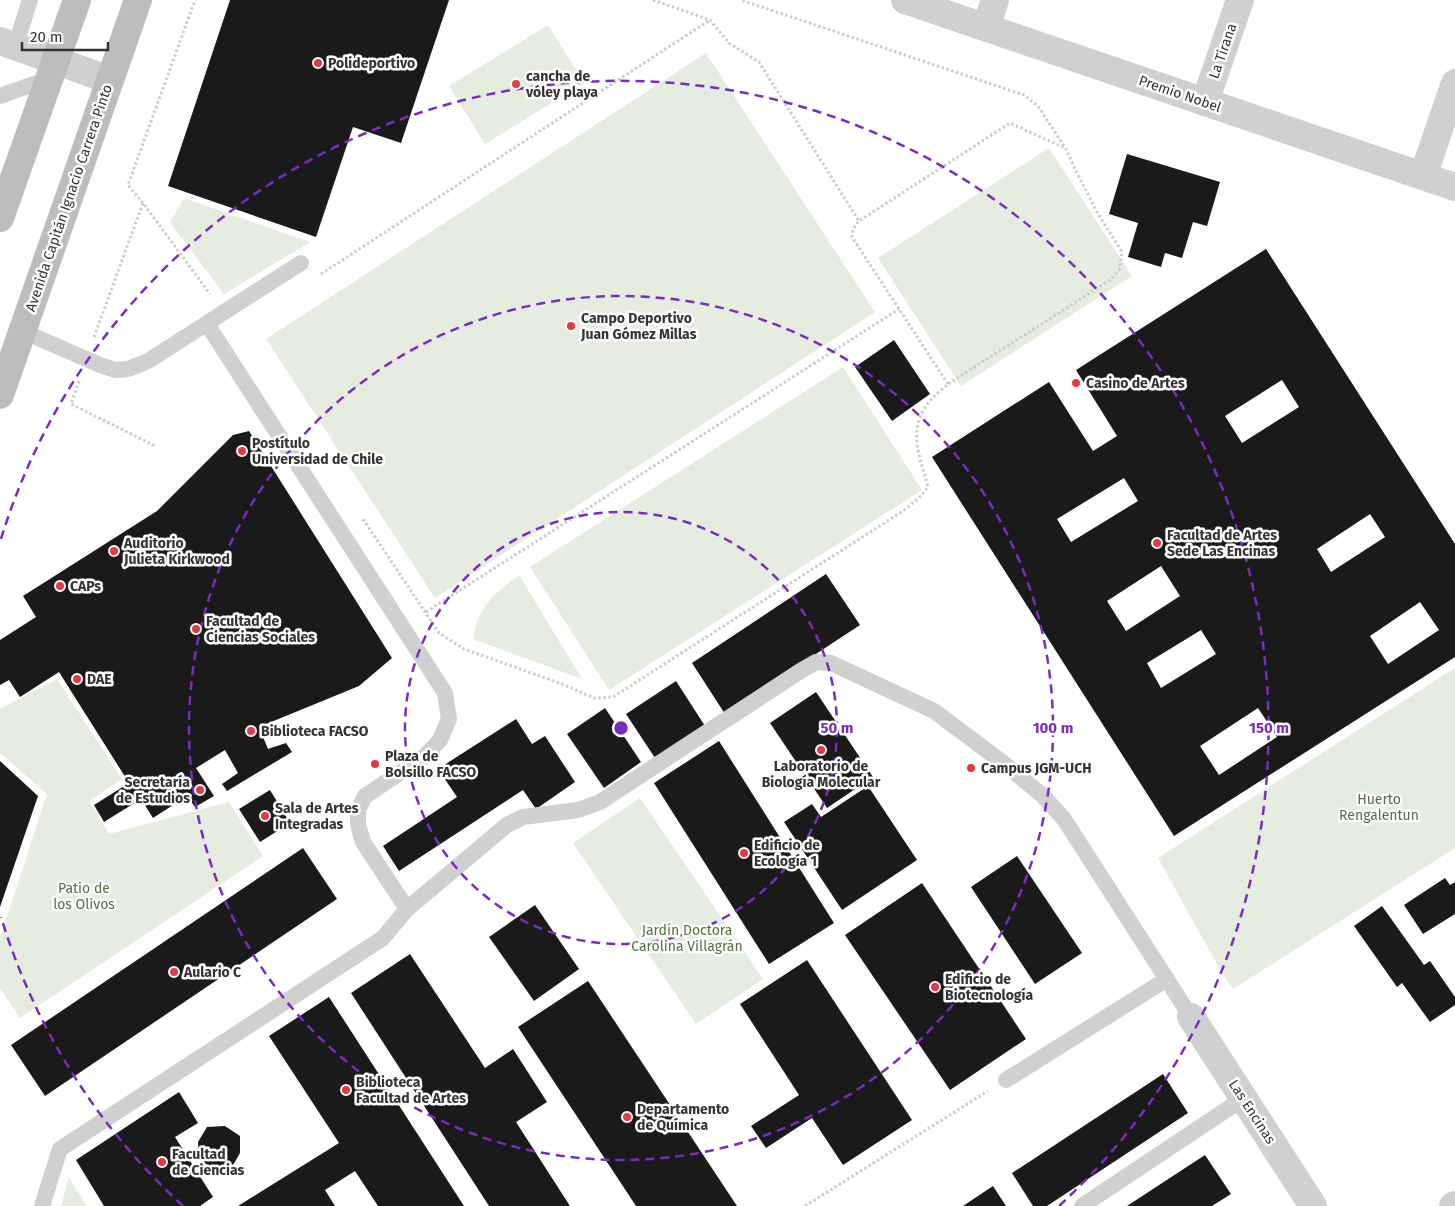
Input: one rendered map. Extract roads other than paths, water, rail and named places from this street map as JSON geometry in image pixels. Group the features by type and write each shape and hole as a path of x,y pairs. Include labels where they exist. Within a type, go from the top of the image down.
{"street":[{"path":"0,218 77,0"},
{"name":"Avenida Capitán Ignacio Carrera Pinto","path":"0,395 138,0"},
{"name":"Premio Nobel","path":"905,0 1455,187"},
{"path":"986,27 995,0"},
{"name":"La Tirana","path":"1205,102 1240,0"},
{"path":"8,44 51,70 110,80"},
{"path":"1423,176 1455,82"},
{"name":"Las Encinas","path":"1191,1017 1313,1206"}],"lane":[{"path":"8,44 30,0"},
{"path":"0,96 51,70"},
{"path":"22,331 115,370 128,369 148,361 302,263"},
{"path":"207,324 445,693 449,719 440,740 425,756 365,796 358,810 358,824 362,842 407,909"},
{"path":"42,1206 60,1149 383,938 407,909 507,825 523,818 578,810 600,802 816,662 831,664 934,711 1042,795 1064,819 1191,1017"},
{"path":"1006,1080 1167,979"},
{"path":"1082,1206 1244,1098"}],"place":[{"name":"Polideportivo","path":"318,63"},
{"name":"cancha de vóley playa","path":"516,84"},
{"name":"Campo Deportivo Juan Gómez Millas","path":"571,326"},
{"name":"Casino de Artes","path":"1076,383"},
{"name":"Postítulo Universidad de Chile","path":"242,451"},
{"name":"Facultad de Artes Sede Las Encinas","path":"1157,543"},
{"name":"Auditorio Julieta Kirkwood","path":"114,551"},
{"name":"CAPs","path":"60,586"},
{"name":"Facultad de Ciencias Sociales","path":"196,629"},
{"name":"DAE","path":"77,679"},
{"name":"Biblioteca FACSO","path":"251,731"},
{"name":"Laboratorio de Biología Molecular","path":"821,750"},
{"name":"Plaza de Bolsillo FACSO","path":"375,764"},
{"name":"Campus JGM-UCH","path":"971,768"},
{"name":"Secretaría de Estudios","path":"200,790"},
{"name":"Sala de Artes Integradas","path":"265,816"},
{"name":"Edificio de Ecología 1","path":"744,853"},
{"name":"Aulario C","path":"174,972"},
{"name":"Edificio de Biotecnología","path":"935,987"},
{"name":"Biblioteca Facultad de Artes","path":"346,1090"},
{"name":"Departamento de Química","path":"627,1117"},
{"name":"Facultad de Ciencias","path":"162,1162"}],"park label":[{"name":"Huerto Rengalentun","path":"1379,808"},
{"name":"Patio de los Olivos","path":"84,896"},
{"name":"Jardín Doctora Carolina Villagrán","path":"687,938"}]}
